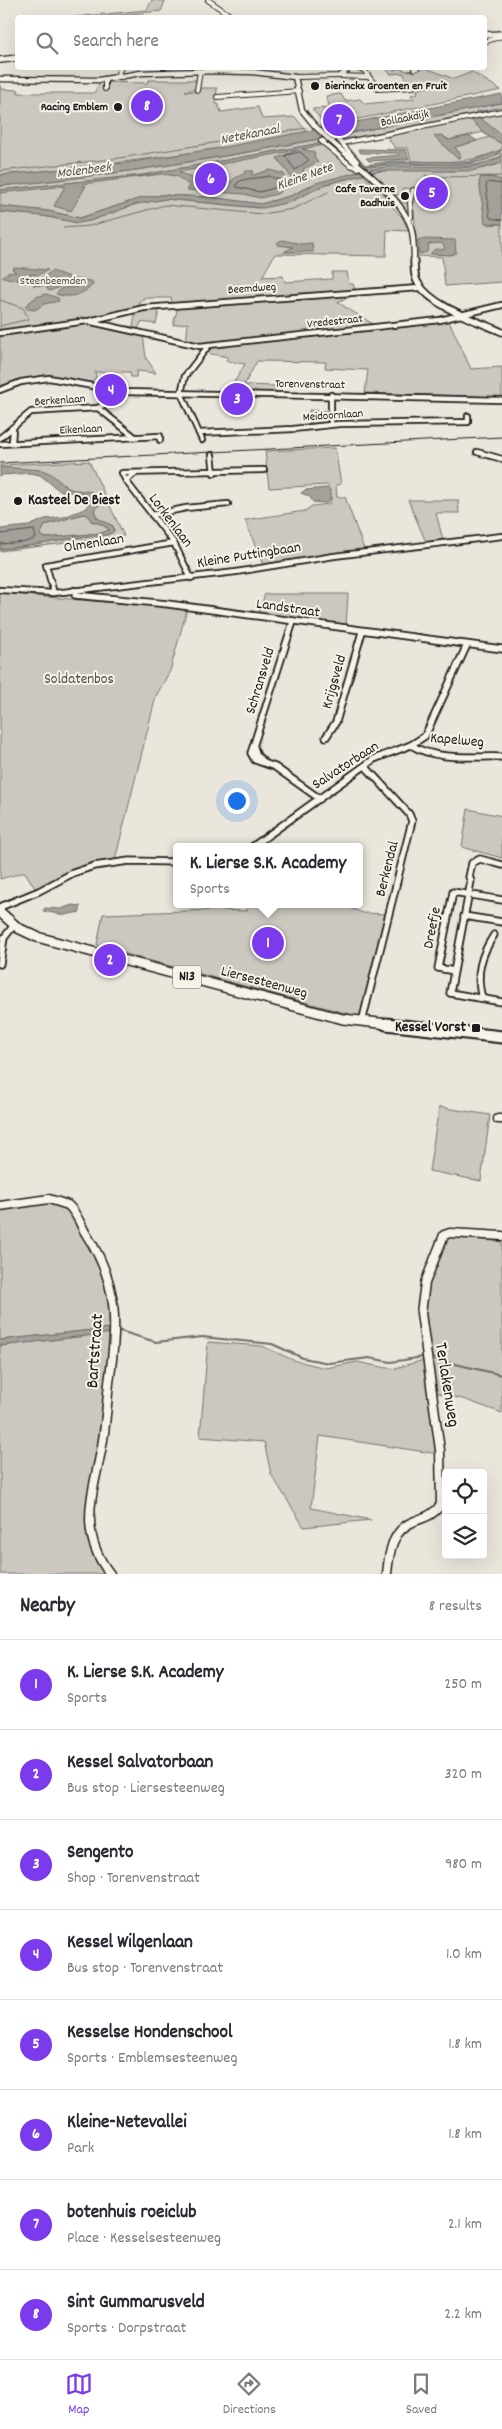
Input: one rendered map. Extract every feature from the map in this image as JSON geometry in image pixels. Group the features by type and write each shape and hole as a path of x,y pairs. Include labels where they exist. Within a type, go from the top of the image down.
{"main road":[{"path":"487,35 500,35"},
{"path":"0,60 15,58"},
{"name":"Liersesteenweg","path":"0,912 12,927 37,937 343,1019 502,1037"}],"street":[{"path":"208,0 230,15"},
{"path":"487,41 500,35"},
{"path":"120,70 118,73 122,77"},
{"path":"0,79 105,80 141,73 254,70 295,77 368,77"},
{"path":"339,76 348,70"},
{"path":"364,70 381,90 413,87"},
{"path":"197,90 200,71"},
{"path":"295,77 302,110 315,126 403,212 412,230 415,277 419,288 436,301 502,332"},
{"path":"105,80 105,89"},
{"path":"217,97 239,97 299,90"},
{"name":"Bollaakdijk","path":"359,168 350,165 321,141 337,138 342,143 502,111"},
{"path":"342,143 357,161 359,168"},
{"path":"407,219 411,218 410,202 413,190"},
{"path":"403,212 410,211"},
{"name":"Beemdweg","path":"87,321 144,308 419,288"},
{"name":"Vredestraat","path":"181,393 185,376 204,348 209,346 440,320 462,313 502,305"},
{"path":"0,333 87,321 204,348"},
{"name":"Torenvenstraat","path":"0,390 14,384 49,378 125,392 502,400"},
{"name":"Berkenlaan","path":"0,438 31,412 98,408 125,392"},
{"path":"181,393 202,440"},
{"path":"331,395 331,424"},
{"path":"98,408 135,437"},
{"name":"Meidoornlaan","path":"199,433 293,429 331,424 468,419 469,428"},
{"path":"12,444 13,428"},
{"path":"124,438 128,432"},
{"name":"Eikenlaan","path":"0,444 160,436 160,440"},
{"path":"476,452 502,459"},
{"path":"212,455 214,473"},
{"path":"134,474 126,481 122,474 214,473 264,470"},
{"name":"Lorkenlaan","path":"126,481 174,543 191,578"},
{"path":"152,515 186,508 228,504"},
{"name":"Kleine Puttingbaan","path":"0,590 54,593 191,578 334,556 502,536"},
{"name":"Olmenlaan","path":"54,593 46,564 174,543"},
{"name":"Landstraat","path":"74,590 75,595 79,597 168,604 362,632 502,649"},
{"name":"Schransveld","path":"293,622 251,757 275,767 320,799"},
{"name":"Krijgsveld","path":"326,737 336,722 362,632"},
{"name":"Salvatorbaan","path":"258,843 365,766 386,754 412,745 425,736 467,645"},
{"name":"Kapelweg","path":"412,745 416,750 448,755 502,757"},
{"name":"Berkendal","path":"362,1022 412,821 410,814 365,766"},
{"path":"502,865 480,859 472,863 468,894 502,900"},
{"path":"0,907 73,873 94,866 129,860 173,862"},
{"name":"Dreefje","path":"454,971 438,968 453,892 468,894 464,916 454,971 450,993 482,998"},
{"path":"464,916 502,922"},
{"path":"0,964 4,938 12,927"},
{"path":"494,935 479,965 478,988 482,998 502,1002"},
{"name":"Bartstraat","path":"0,1206 48,1200 68,1204 76,1213 80,1225 100,1255 107,1273 115,1314 114,1347 103,1440 90,1493 88,1514 96,1554 110,1574"},
{"name":"Terlakenweg","path":"386,1574 394,1537 403,1527 438,1510 441,1504 440,1450 421,1313 421,1298 425,1284 444,1235 450,1233 502,1236"}],"green space":[{"path":"152,0 165,1 161,11 120,15 96,15 147,10"},
{"path":"387,70 431,70 454,79 472,72 501,90 329,125 354,119 351,116 328,121 329,123 325,124 312,109 330,108 326,96 341,94 345,101 360,99 365,104 414,99 411,95 418,93 416,90 431,86 424,81 414,82 409,80 403,73 391,74"},
{"path":"149,80 196,80 196,89 185,91 199,92 198,88 217,88 216,104 218,104 221,112 258,107 262,119 295,117 307,132 154,158 0,175 0,89 19,90 18,93 94,93 100,82 147,83"},
{"path":"502,103 502,107 475,112 502,110 502,135 471,119 484,132 452,139 451,141 441,135 443,145 457,158 459,158 460,153 454,147 490,137 502,144 502,149 469,160 446,162 411,161 408,148 395,148 385,134 343,142 337,136"},
{"path":"324,138 358,172 308,186 293,195 261,204 209,197 162,195 141,198 80,218 48,211 0,206 0,191 144,176 321,143 143,175 0,190 0,186 163,166"},
{"path":"502,153 502,156 486,162 452,168 400,167 365,170 362,168 393,164 468,165"},
{"path":"502,163 502,186 501,180 481,177 481,189 489,225 502,224 502,282 445,286 442,257 417,256 414,210 405,210 369,173 402,170 453,171 486,168","holes":["403,188 419,189 419,196 416,197 413,203 403,203 395,196 403,193"]},
{"name":"Steenbeemden","path":"363,175 387,198 384,198 402,217 409,231 387,230 386,256 275,254 262,277 283,276 285,282 332,279 332,272 347,272 349,284 353,284 357,294 337,302 381,329 441,323 448,319 471,369 502,367 502,397 365,393 368,370 325,368 326,362 257,361 244,385 275,386 275,392 229,391 245,364 226,361 228,357 206,353 213,346 186,343 188,323 173,325 178,307 172,304 171,298 143,298 143,301 139,301 141,309 160,307 156,324 141,322 137,332 143,334 146,358 156,373 137,371 136,377 131,377 130,372 95,372 96,377 92,383 57,378 34,378 11,383 0,388 0,212 43,216 78,223 90,221 136,204 166,199 258,208 290,202 326,184","holes":["136,310 133,327 126,326 123,329 89,320"]},
{"path":"309,410 329,411 329,423 310,426"},
{"path":"335,448 341,484 336,485 337,497 345,497 364,549 263,565 245,520 305,511 312,506 329,504 331,496 327,485 269,488 265,451"},
{"path":"89,461 124,536 0,551 0,549 83,537 103,536 114,531 113,526 97,518 94,510 102,502 95,494 68,488 44,472 0,467 0,465"},
{"path":"408,500 458,500 459,513 436,513 443,540 426,542"},
{"path":"83,514 88,515 91,521 101,524 110,530 101,533 46,538 40,535 45,525"},
{"name":"Soldatenbos","path":"0,593 187,609 170,671 156,696 115,860 93,865 36,890 25,872 0,879"},
{"path":"265,594 348,594 346,627 258,614"},
{"path":"468,809 502,816 502,858 462,847"},
{"path":"247,908 350,908 363,913 387,914 360,1017 122,953 100,950 102,947 97,945 103,914 212,910 247,911"},
{"path":"439,1107 490,1115 481,1181 429,1171"},
{"path":"49,1203 62,1206 71,1213 81,1232 92,1246 109,1290 111,1328 0,1340 0,1209"},
{"path":"453,1236 502,1242 502,1413 466,1400 434,1392 424,1298 447,1238"},
{"path":"111,1333 102,1424 86,1506 88,1540 93,1557 104,1574 0,1574 0,1346"},
{"path":"208,1342 262,1346 293,1360 326,1368 357,1362 392,1369 424,1360 439,1454 320,1436 311,1508 371,1520 304,1527 271,1474 264,1442 200,1437"}],"water":[{"path":"502,94 502,103 314,140 189,162 0,186 0,175 126,163 220,148"},
{"path":"480,118 502,135 502,144 486,135 470,119"},
{"path":"441,135 448,140 470,136 477,141 455,147 461,157 457,158 434,136"},
{"name":"Kleine Nete","path":"321,143 323,145 302,149 314,152 315,159 318,162 303,169 305,177 300,179 291,177 277,158 297,150 179,172 212,188 226,185 246,171 254,171 251,174 253,175 270,170 284,174 288,186 277,194 260,198 244,194 187,190 190,186 177,176 162,174 83,184 82,186 86,186 71,211 54,206 65,186 0,193 0,190 143,175"},
{"path":"358,149 406,150 409,159 369,161 366,158 399,155 397,153 361,153"},
{"path":"502,150 494,157 469,163 400,163 364,166 350,151 353,151 365,165 393,161 468,162"},
{"path":"502,156 502,163 472,171 377,171 326,184 290,202 263,208 166,199 136,204 90,221 78,223 43,216 0,212 0,206 48,211 80,218 141,198 162,195 209,197 261,204 293,195 316,183 365,170 392,166 470,167 489,163"},
{"path":"481,177 501,180 502,224 485,223 479,181"},
{"path":"282,240 302,244 312,243 313,252 284,252 293,247 278,245 278,242"},
{"path":"418,240 455,240 456,253 450,255 430,254 435,249 443,250 445,247 441,243 429,244 427,252 419,254"},
{"path":"14,267 48,270 38,275 30,274 31,278 27,282 2,277 7,273 16,272 12,269"},
{"path":"52,271 72,278 60,287 49,291 46,288 56,282 56,279 47,282 43,286 33,285"},
{"path":"74,279 91,281 94,284 76,295 56,294 62,288 77,287 71,283"},
{"path":"46,294 58,298 59,301 44,304 35,310 27,309 25,306 36,297"},
{"path":"0,467 42,470 51,474 69,489 92,492 102,502 94,510 97,518 113,526 114,531 103,535 0,549 0,529 29,526 45,519 64,517 87,508 90,498 85,494 60,491 40,475 30,473 2,475 0,477","holes":["83,514 88,515 91,521 101,524 110,530 101,533 46,538 40,535 45,525"]},
{"path":"327,488 330,492 330,500 326,503 313,502 309,496 301,493 305,490"},
{"path":"72,905 80,906 80,912 64,915 43,911 45,908 61,909"},
{"path":"111,1328 111,1333 0,1346 0,1340"}],"waterway":[{"name":"Molenbeek","path":"341,140 477,113"},
{"name":"Netekanaal","path":"0,171 113,159 307,128"},
{"path":"425,175 430,177 502,176"},
{"path":"63,228 89,226 165,205 262,214 293,209 328,192"},
{"path":"0,300 23,308 29,319 0,326"},
{"path":"120,1331 156,1342 202,1337 272,1344 303,1358 329,1363 369,1358 391,1362 423,1357"},
{"path":"430,1358 502,1375"}],"railway":[{"path":"0,463 502,437"}],"place":[{"name":"Bierinckx Groenten en Fruit","path":"315,86"},
{"name":"Sint Gummarusveld","path":"147,106"},
{"name":"Racing Emblem","path":"118,107"},
{"name":"botenhuis roeiclub","path":"339,120"},
{"name":"Kleine-Netevallei","path":"211,179"},
{"name":"Kesselse Hondenschool","path":"432,193"},
{"name":"Cafe Taverne Badhuis","path":"405,196"},
{"name":"Kessel Wilgenlaan","path":"111,390"},
{"name":"Sengento","path":"237,399"},
{"name":"Kasteel De Biest","path":"18,501"},
{"name":"K. Lierse S.K. Academy","path":"268,943"},
{"name":"Kessel Salvatorbaan","path":"110,960"},
{"name":"Kessel Vorst","path":"476,1028"}]}
